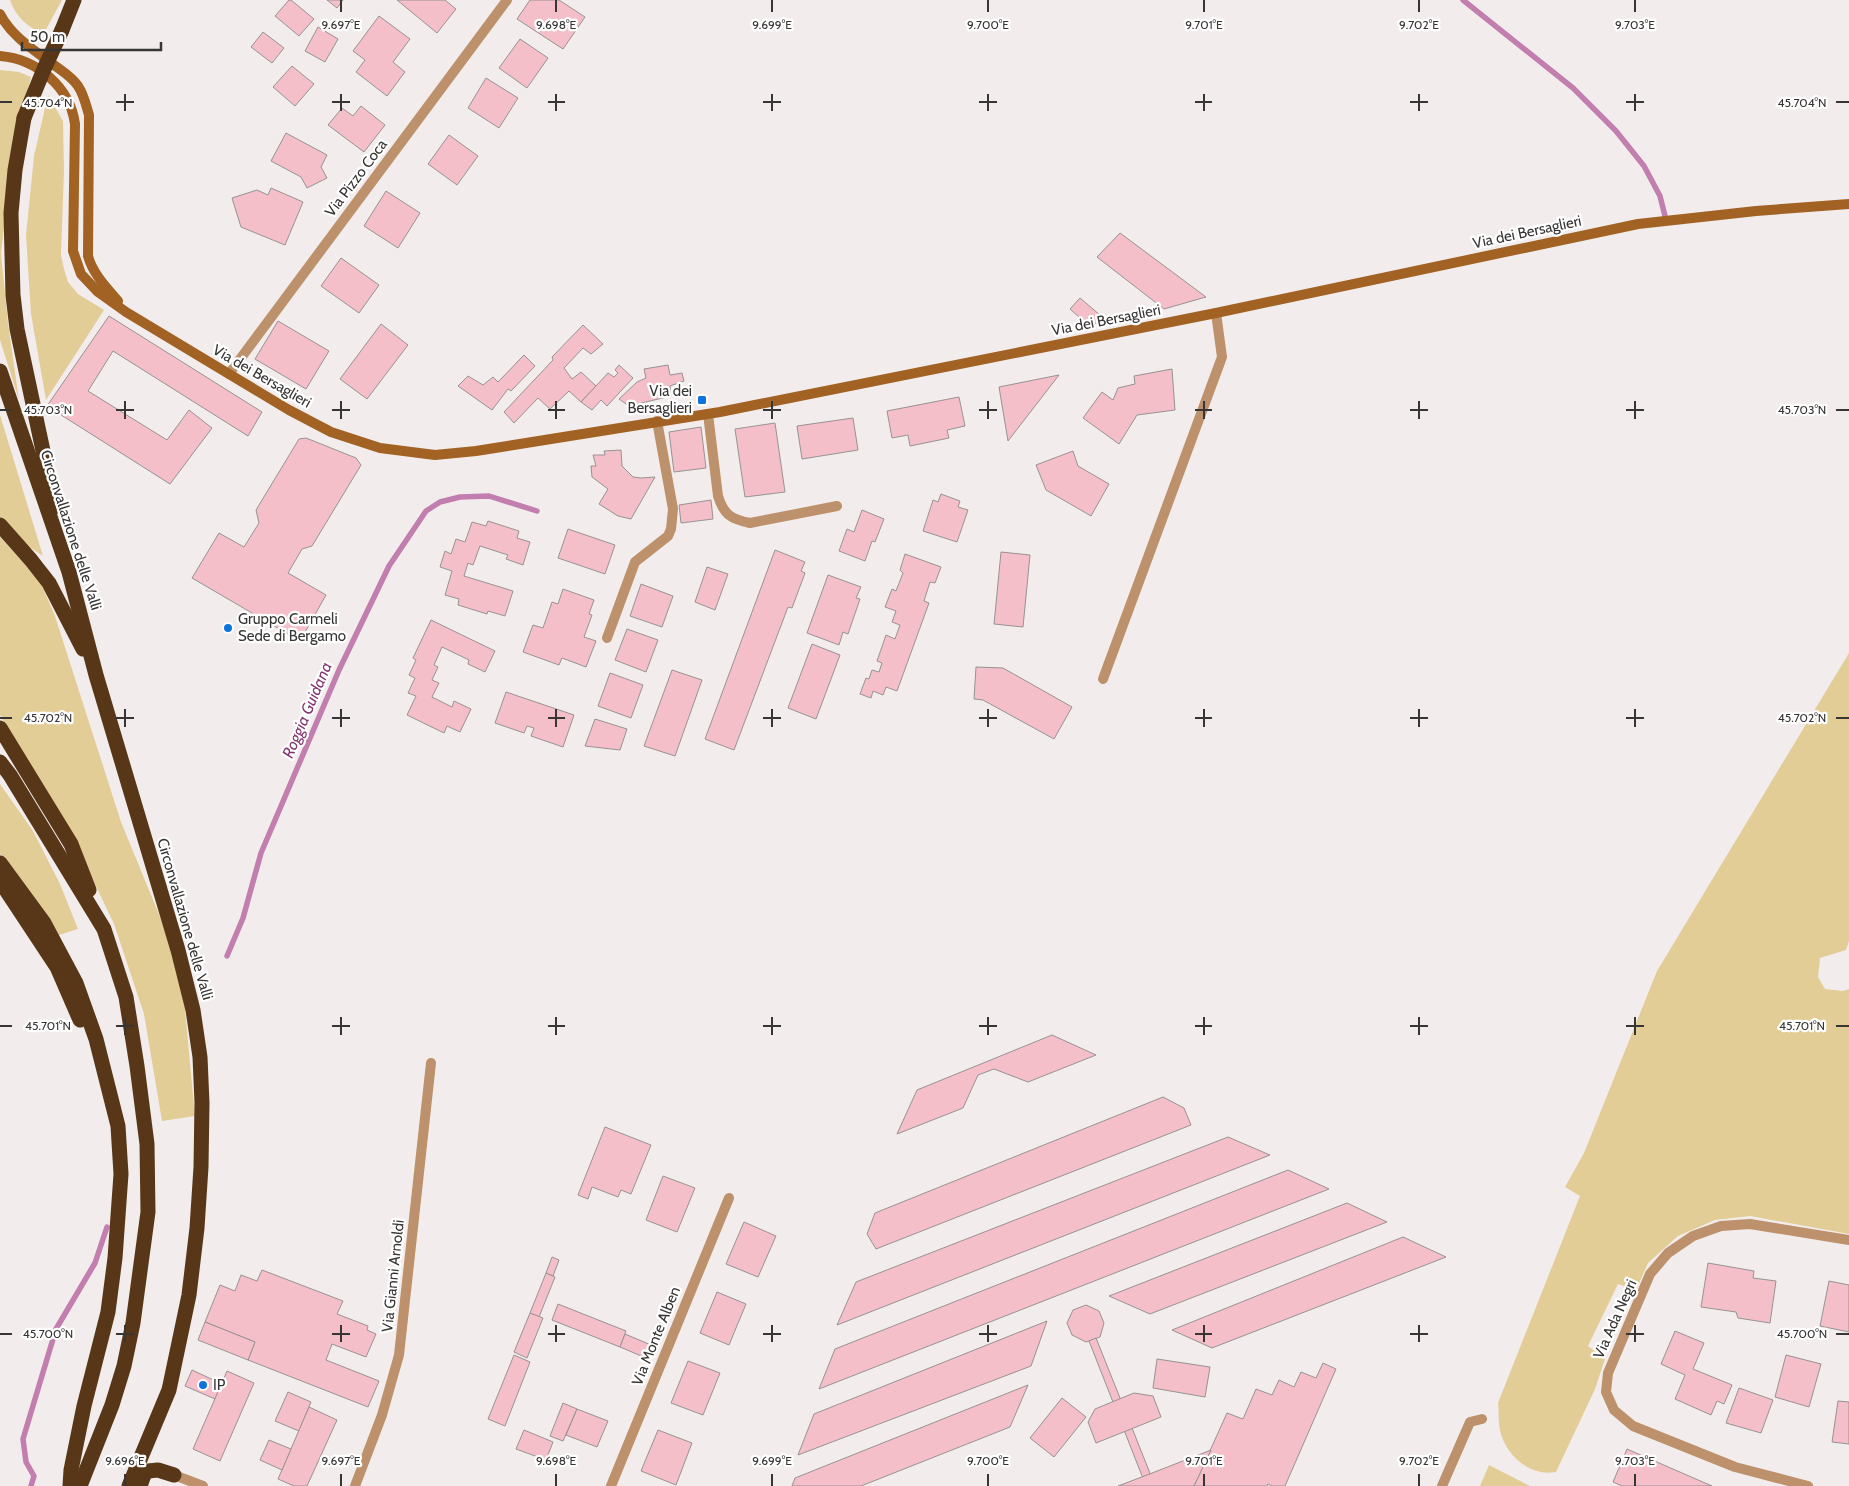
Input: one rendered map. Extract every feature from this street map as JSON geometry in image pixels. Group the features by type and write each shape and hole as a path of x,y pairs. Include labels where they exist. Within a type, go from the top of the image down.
{"highway":[{"path":"69,572 17,329 12,295 11,213 15,170 24,118 74,0"},
{"name":"Circonvallazione delle Valli","path":"0,371 69,572 96,674 178,950 193,1010 200,1056 202,1103 201,1167 197,1228 189,1295 169,1390 128,1486"},
{"path":"0,526 32,560 48,583 96,674"},
{"path":"0,728 71,844 104,929 126,996 147,1144 148,1212 138,1293 124,1366 112,1405 80,1486"},
{"path":"0,762 10,775 104,929"},
{"path":"0,863 49,932 76,983 96,1039 118,1126 121,1174 115,1258 108,1312 82,1415 71,1470 70,1486"},
{"path":"0,881 57,967 88,1039 109,1126 117,1221"},
{"path":"140,1486 148,1471 158,1470 174,1475"}],"street":[{"name":"Via Pizzo Coca","path":"229,374 507,0"},
{"name":"Via dei Bersaglieri","path":"0,14 14,34 25,44 65,72 77,85 85,101 89,115 88,256 96,274 126,312"},
{"name":"Via dei Bersaglieri","path":"0,56 22,61 39,69 59,87 71,107 75,124 73,251 81,274 98,292 126,312 229,374 289,410 331,432 380,448 435,455 476,451 708,414 1216,313 1638,224 1756,211 1849,204"},
{"path":"1103,678 1222,356 1216,313"},
{"path":"708,414 718,496 722,509 728,514 737,520 750,523 837,506"},
{"path":"607,638 635,562 668,536 671,529 672,509 657,421"},
{"name":"Via Gianni Arnoldi","path":"354,1486 382,1415 400,1354 431,1063"},
{"name":"Via Monte Alben","path":"611,1486 729,1198"},
{"name":"Via Ada Negri","path":"1808,1486 1735,1467 1633,1426 1614,1410 1606,1392 1608,1373 1650,1274 1668,1253 1693,1236 1720,1226 1750,1224 1849,1240"},
{"path":"1442,1486 1470,1422 1482,1418"},
{"path":"174,1475 203,1486"}],"shaded area":[{"path":"10,0 62,0 43,35 23,21"},
{"path":"0,70 19,72 31,77 14,143 1,253 8,323 19,400 0,340"},
{"path":"48,95 63,121 64,171 61,255 64,269 68,282 78,294 104,310 46,400 31,314 26,235 34,156"},
{"path":"0,415 43,556 25,544 0,517"},
{"path":"0,537 40,581 55,616 121,822 165,929 184,999 195,1116 162,1121 144,1014 114,924 74,840 16,746 0,715"},
{"path":"1849,653 1849,941 1846,950 1820,958 1818,977 1825,989 1843,991 1849,989 1849,1234 1750,1216 1715,1220 1678,1236 1648,1263 1636,1290 1618,1284 1588,1346 1605,1359 1595,1389 1556,1472 1546,1473 1528,1468 1513,1456 1507,1448 1500,1430 1498,1403 1580,1196 1565,1187 1584,1153 1657,971"},
{"path":"0,784 33,831 60,884 78,929 59,935 13,868 0,854"},
{"path":"1489,1465 1530,1486 1480,1486"}],"building":[{"path":"289,0 314,19 299,36 275,16"},
{"path":"327,0 343,0 337,8"},
{"path":"397,0 445,0 456,9 437,33"},
{"path":"530,0 559,0 585,17 563,49 517,19"},
{"path":"379,16 410,39 393,62 405,72 387,96 356,72 365,60 353,51"},
{"path":"318,27 338,39 325,62 305,51"},
{"path":"263,32 284,48 272,63 251,47"},
{"path":"520,39 548,58 527,88 499,68"},
{"path":"292,66 314,84 295,106 273,87"},
{"path":"486,78 518,98 499,128 468,108"},
{"path":"361,106 385,125 364,152 328,125 342,108 353,116"},
{"path":"286,133 327,155 321,167 327,178 307,188 301,177 271,161"},
{"path":"449,135 478,156 457,185 428,164"},
{"path":"271,188 303,202 285,245 241,227 232,198 257,190 268,195"},
{"path":"386,191 420,213 398,248 364,226"},
{"path":"1120,233 1206,297 1164,309 1097,257"},
{"path":"341,258 379,285 359,313 321,286"},
{"path":"1080,298 1107,321 1088,325 1070,309"},
{"path":"109,316 262,412 248,436 113,351 88,391 167,440 189,410 212,428 170,484 47,406"},
{"path":"278,321 329,351 306,389 255,359"},
{"path":"381,324 408,345 367,399 340,379"},
{"path":"583,325 603,344 591,354 583,348 564,368 572,379 581,372 596,386 581,402 569,391 550,409 538,398 514,423 504,412"},
{"path":"524,355 535,366 511,391 508,389 492,410 458,386 468,376 483,385 493,377 498,382"},
{"path":"619,365 633,378 607,406 601,400 592,410 581,402 608,373 614,377 618,373 615,370"},
{"path":"668,365 670,375 682,373 684,381 670,386 671,396 629,406 619,399 637,382 646,378 644,369"},
{"path":"1172,369 1175,410 1137,415 1119,444 1083,418 1102,392 1113,400 1118,388 1135,384 1134,376"},
{"path":"1059,375 1008,441 999,387"},
{"path":"959,397 965,426 947,430 949,438 910,446 908,435 892,438 887,411"},
{"path":"853,418 858,450 802,459 797,426"},
{"path":"775,423 785,492 745,497 735,429"},
{"path":"701,427 706,468 674,472 669,432"},
{"path":"306,438 356,458 361,465 312,546 302,549 288,573 326,595 300,641 192,578 219,533 244,547 259,523 256,510 299,439"},
{"path":"621,450 622,466 633,477 655,477 631,519 618,516 599,504 608,489 592,477 591,466 596,466 593,455 605,455 604,451"},
{"path":"1073,451 1078,466 1109,484 1091,516 1046,490 1036,465"},
{"path":"941,494 960,501 958,507 968,510 957,542 923,531 933,500 938,502"},
{"path":"711,500 713,519 681,523 679,505"},
{"path":"862,510 884,519 875,542 872,541 865,561 839,551 847,529 854,532"},
{"path":"488,521 519,531 517,538 530,542 523,565 506,559 508,555 480,546 473,565 468,563 464,576 513,591 505,616 488,611 487,614 458,605 459,599 445,595 452,571 440,567 445,551 451,554 456,539 465,542 472,522 486,526"},
{"path":"568,529 615,545 605,574 558,558"},
{"path":"775,550 805,562 801,571 805,573 792,608 788,607 734,750 705,739"},
{"path":"1001,552 1030,555 1023,627 994,624"},
{"path":"905,554 941,567 935,583 930,582 924,601 929,603 897,691 886,687 883,695 873,691 871,698 860,694 866,678 869,679 872,670 879,672 882,663 877,661 886,635 895,639 900,625 892,622 896,611 885,607 892,589 896,591 903,573 900,570"},
{"path":"707,567 728,574 715,610 695,602"},
{"path":"828,575 861,587 856,598 860,599 848,634 843,632 839,645 807,633"},
{"path":"641,584 673,596 662,627 630,616"},
{"path":"563,589 594,600 589,614 592,615 584,637 596,641 586,667 562,658 559,665 523,652 533,625 543,628 552,602 558,604"},
{"path":"431,620 495,651 485,672 468,664 469,660 442,647 434,665 438,667 432,680 439,683 432,697 452,707 454,701 471,709 460,732 447,726 444,733 407,715 416,696 408,693 415,678 409,675 416,660 413,658"},
{"path":"627,629 658,640 646,672 615,660"},
{"path":"812,644 840,655 816,719 788,708"},
{"path":"976,667 1003,668 1072,707 1054,739 983,700 974,699"},
{"path":"672,670 702,680 675,756 644,746"},
{"path":"610,673 643,685 631,718 598,706"},
{"path":"506,692 574,715 563,747 531,736 534,728 527,726 524,733 495,723"},
{"path":"595,719 627,729 620,750 585,746"},
{"path":"1052,1035 1096,1055 1028,1082 994,1069 978,1075 963,1108 897,1134 917,1090"},
{"path":"1163,1097 1184,1108 1191,1125 876,1249 867,1234 875,1213"},
{"path":"605,1127 651,1145 631,1194 621,1190 618,1197 592,1187 588,1199 578,1195"},
{"path":"1228,1137 1270,1155 837,1325 856,1282"},
{"path":"1288,1170 1329,1189 819,1389 835,1349"},
{"path":"663,1176 695,1188 677,1232 646,1220"},
{"path":"1347,1203 1387,1222 1150,1314 1109,1296"},
{"path":"744,1222 776,1236 758,1277 726,1264"},
{"path":"1403,1237 1446,1257 1212,1348 1172,1330"},
{"path":"552,1257 559,1260 553,1276 546,1273"},
{"path":"1708,1263 1754,1271 1753,1278 1776,1281 1770,1323 1738,1318 1736,1312 1701,1307"},
{"path":"262,1270 343,1301 337,1314 368,1326 367,1330 376,1334 366,1357 332,1344 326,1360 379,1381 368,1407 248,1360 255,1342 205,1322 220,1285 235,1291 241,1275 257,1281"},
{"path":"546,1273 555,1277 539,1317 530,1313"},
{"path":"1829,1281 1849,1285 1849,1332 1820,1326"},
{"path":"717,1292 746,1304 729,1345 700,1333"},
{"path":"558,1304 626,1331 620,1347 552,1320"},
{"path":"1086,1305 1099,1311 1104,1323 1100,1337 1086,1342 1072,1335 1067,1323 1073,1310"},
{"path":"530,1313 543,1318 527,1358 514,1352"},
{"path":"1047,1321 1031,1366 798,1455 814,1414"},
{"path":"205,1322 255,1342 248,1360 198,1340"},
{"path":"1675,1331 1704,1343 1693,1369 1732,1385 1724,1404 1717,1401 1711,1415 1675,1399 1685,1375 1661,1364"},
{"path":"625,1334 651,1345 646,1358 620,1347"},
{"path":"1096,1338 1155,1486 1146,1486 1089,1341"},
{"path":"514,1355 530,1362 505,1426 488,1419"},
{"path":"1786,1355 1821,1364 1809,1407 1775,1397"},
{"path":"1157,1359 1210,1367 1205,1397 1153,1388"},
{"path":"688,1361 720,1373 703,1415 671,1403"},
{"path":"1323,1363 1336,1369 1285,1486 1272,1486 1268,1484 1267,1486 1194,1486 1227,1413 1243,1419 1256,1389 1272,1395 1279,1380 1294,1387 1301,1372 1316,1378"},
{"name":"IP","path":"192,1370 222,1384 215,1399 185,1386"},
{"path":"227,1371 254,1383 220,1461 193,1449"},
{"path":"1028,1385 1010,1427 861,1486 792,1486 795,1478"},
{"path":"1739,1388 1773,1400 1761,1433 1726,1423"},
{"path":"288,1392 311,1402 299,1431 275,1421"},
{"path":"1134,1393 1153,1396 1161,1417 1096,1443 1088,1422 1095,1409"},
{"path":"1062,1398 1086,1417 1054,1457 1030,1438"},
{"path":"1838,1401 1849,1402 1849,1444 1832,1442"},
{"path":"563,1403 577,1409 563,1441 550,1436"},
{"path":"309,1407 337,1420 307,1486 294,1486 278,1479"},
{"path":"577,1409 608,1421 597,1447 566,1435"},
{"path":"524,1430 553,1442 546,1460 516,1449"},
{"path":"658,1430 692,1443 676,1485 641,1471"},
{"path":"269,1440 291,1449 282,1470 260,1460"},
{"path":"1627,1449 1712,1486 1622,1486 1613,1482"},
{"path":"1211,1450 1194,1486 1118,1486 1147,1475"}],"waterway":[{"path":"1463,0 1573,88 1616,131 1644,166 1660,196 1665,216"},
{"name":"Roggia Guidana","path":"227,956 243,918 261,853 339,670 389,566 426,511 440,502 460,497 489,496 537,511"},
{"name":"Roggia Guidana","path":"31,1486 34,1476 26,1462 23,1439 56,1329 95,1263 107,1227"}],"place":[{"name":"Via dei Bersaglieri","path":"702,400"},
{"name":"Gruppo Carmeli Sede di Bergamo","path":"228,628"},
{"name":"IP","path":"203,1385"}]}
